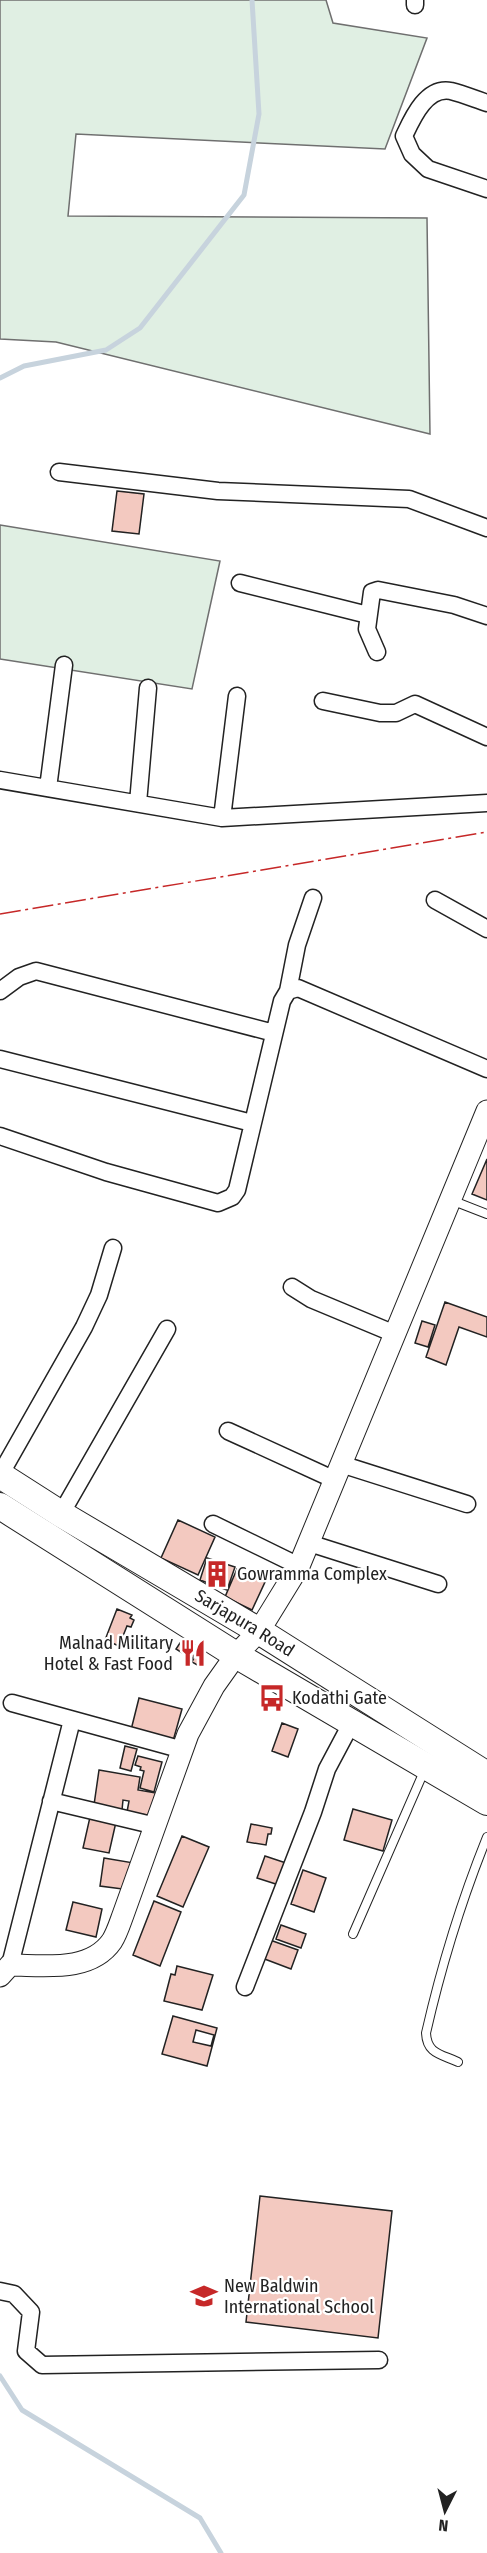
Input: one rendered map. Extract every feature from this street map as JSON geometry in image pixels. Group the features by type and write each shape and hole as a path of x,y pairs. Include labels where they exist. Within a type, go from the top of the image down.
{"main road":[{"name":"Sarjapura Road","path":"0,1475 259,1630 486,1772"},
{"name":"Sarjapura Road","path":"0,1506 236,1655 487,1802"}],"street":[{"path":"487,103 448,90 430,96 414,114 404,136 412,154 428,169 487,189"},
{"path":"59,472 218,491 409,499 487,528"},
{"path":"240,583 368,615"},
{"path":"377,652 367,629 372,592 378,590 454,605 487,616"},
{"path":"48,788 64,665"},
{"path":"138,803 148,688"},
{"path":"222,818 237,696"},
{"path":"323,702 380,713 396,713 415,704 487,737"},
{"path":"0,780 222,818 487,803"},
{"path":"0,1136 97,1169 218,1203 232,1197 237,1190 282,1001 288,992 297,945 313,898"},
{"path":"435,900 487,929"},
{"path":"0,991 19,977 36,971 274,1033"},
{"path":"288,992 298,988 487,1070"},
{"path":"0,1059 252,1123"},
{"path":"72,1720 5,1971 70,1965 96,1956 111,1941 120,1924 189,1734 213,1686 236,1655 259,1630 299,1566 487,1111"},
{"path":"0,1475 84,1328 99,1295 113,1248"},
{"path":"292,1287 311,1299 395,1334"},
{"path":"62,1514 167,1329"},
{"path":"228,1431 338,1472 467,1504"},
{"path":"213,1524 299,1566"},
{"path":"309,1543 438,1584"},
{"path":"12,1703 183,1750"},
{"path":"245,1987 313,1812 327,1769 352,1722"},
{"path":"51,1801 156,1826"},
{"path":"0,2291 14,2294 31,2312 26,2351 42,2365 379,2360"}],"lane":[{"path":"451,1200 487,1214"},
{"path":"353,1934 426,1766"},
{"path":"458,2061 430,2049 426,2044 426,2033 440,1970 459,1906 487,1837"}],"green space":[{"path":"0,0 326,0 333,23 427,38 385,149 76,134 68,216 427,218 430,434 56,342 0,339"},
{"path":"0,525 220,561 192,689 0,659"}],"building":[{"path":"117,491 144,494 139,534 112,531"},
{"path":"487,1159 487,1200 472,1194"},
{"path":"445,1302 487,1317 487,1337 459,1327 446,1365 426,1357"},
{"path":"422,1321 435,1325 428,1347 415,1343"},
{"path":"178,1520 215,1537 198,1575 161,1558"},
{"name":"Gowramma Complex","path":"207,1558 235,1567 227,1590 200,1580"},
{"path":"237,1569 265,1582 252,1610 225,1597"},
{"path":"117,1609 132,1615 130,1618 134,1620 131,1627 127,1626 119,1646 105,1640"},
{"path":"180,1643 196,1652 192,1659 176,1649"},
{"path":"197,1652 204,1656 199,1666 192,1662"},
{"path":"139,1698 182,1709 173,1741 131,1730"},
{"path":"282,1723 298,1729 288,1757 272,1751"},
{"path":"125,1746 137,1749 131,1771 120,1768"},
{"path":"138,1756 162,1762 154,1792 140,1788 144,1771 135,1765"},
{"path":"99,1770 140,1777 138,1790 156,1793 153,1816 127,1812 129,1801 123,1800 122,1810 94,1805"},
{"path":"353,1809 392,1820 383,1851 344,1840"},
{"path":"90,1817 116,1822 109,1853 83,1848"},
{"path":"251,1824 272,1828 266,1845 247,1842"},
{"path":"182,1836 209,1847 183,1907 157,1896"},
{"path":"265,1856 289,1864 282,1886 257,1878"},
{"path":"104,1858 134,1863 130,1890 100,1886"},
{"path":"303,1870 326,1878 314,1912 291,1904"},
{"path":"154,1901 181,1912 160,1966 133,1955"},
{"path":"73,1902 102,1909 96,1937 66,1930"},
{"path":"281,1925 306,1934 301,1948 276,1939"},
{"path":"270,1940 298,1950 291,1969 262,1958"},
{"path":"177,1966 213,1975 202,2010 164,2001 171,1974 175,1975"},
{"path":"173,2016 217,2028 207,2066 162,2054","holes":["196,2030 214,2035 211,2046 193,2042"]},
{"path":"260,2196 392,2211 378,2338 246,2322"}],"waterway":[{"path":"0,378 24,366 106,350 140,328 244,195 259,114 252,0"},
{"path":"0,2376 22,2410 200,2518 221,2553"}],"power":[{"path":"0,914 487,832"}],"place":[{"name":"Gowramma Complex","path":"217,1574"},
{"name":"Malnad Military Hotel & Fast Food","path":"193,1653"},
{"name":"Kodathi Gate","path":"272,1698"},
{"name":"New Baldwin International School","path":"204,2296"}]}
